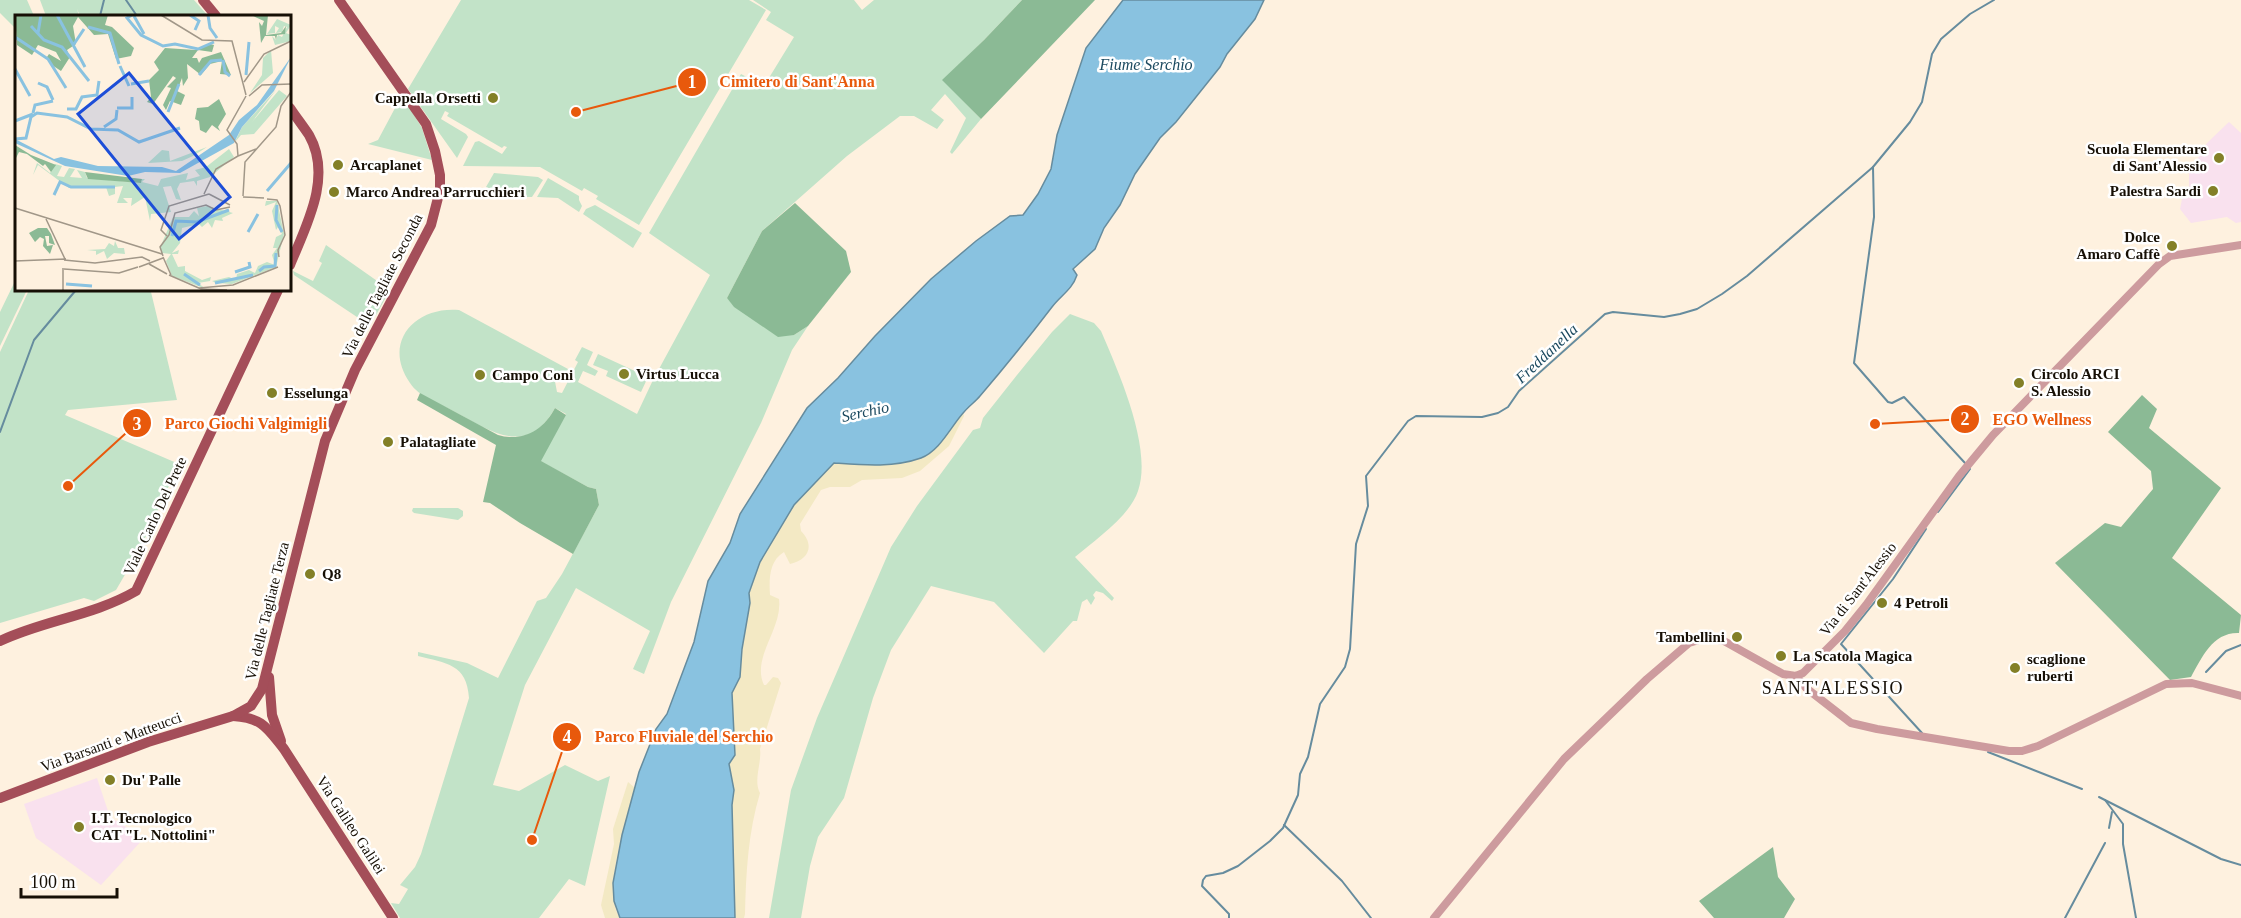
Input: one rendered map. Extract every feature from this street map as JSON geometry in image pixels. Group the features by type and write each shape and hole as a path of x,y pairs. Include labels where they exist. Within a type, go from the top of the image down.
{"main road":[{"path":"203,0 215,15"},
{"name":"Via delle Tagliate Seconda","path":"309,499 333,418 355,370 426,238 434,218 440,190 435,151 426,124 339,0"},
{"path":"291,110 311,141 319,173 313,206 291,262"},
{"name":"Viale Carlo Del Prete","path":"0,642 16,634 98,610 136,591 278,291"},
{"name":"Via delle Tagliate Terza","path":"233,716 256,701 269,670 309,499"},
{"name":"Via Galileo Galilei","path":"269,670 272,715 284,749"},
{"name":"Via Galileo Galilei","path":"233,716 252,718 262,722 284,749 390,913"},
{"name":"Via Barsanti e Matteucci","path":"0,798 148,742 233,716"}],"street":[{"name":"Via di Sant'Alessio","path":"1796,676 1803,673 1845,631 1885,580 1959,477 1993,435 2159,264 2170,256 2241,245"},
{"path":"1434,918 1564,759 1647,679 1689,643 1706,638 1724,641 1784,674 1796,676 1806,688 1851,723 2009,751 2022,751 2038,746 2166,684 2192,682 2241,696"}],"shaded area":[{"name":"Scuola Elementare di Sant'Alessio","path":"2229,122 2241,133 2241,222 2236,223 2227,217 2191,223 2180,209 2183,194 2189,188 2189,173 2207,143"},
{"name":"I.T. Tecnologico CAT \"L. Nottolini\"","path":"97,778 110,817 144,838 101,885 36,838 24,804"}],"green space":[{"path":"0,0 27,0 34,15 15,15 15,28 0,13"},
{"path":"40,0 194,0 207,15 80,15 77,9 79,15 46,15"},
{"path":"461,0 749,0 766,10 639,225 596,199 598,196 584,188 582,191 540,167 463,166 475,142 479,141 502,154 507,147 502,148 447,116 449,113 445,111 441,119 468,137 457,158 408,89"},
{"path":"753,0 854,0 862,10 874,0 1022,0 943,80 981,119 952,154 950,152 966,118 945,94 931,110 944,120 937,129 914,116 900,116 847,156 762,231 727,298 794,335 808,326 792,350 761,423 671,602 644,674 633,669 650,631 576,588 525,685 493,785 519,791 565,765 598,781 610,776 585,886 569,879 539,918 400,918 391,903 399,904 408,889 400,885 415,867 421,854 469,698 464,678 459,672 446,663 418,656 418,652 467,663 498,678 537,601 546,598 562,574 599,505 596,489 540,461 566,414 555,408 544,424 532,433 520,436 507,436 480,426 414,388 402,368 401,341 416,321 428,314 443,310 459,310 568,369 565,376 553,371 557,392 562,393 578,362 575,360 582,347 593,352 587,365 598,371 595,376 583,371 578,382 637,414 710,275 649,233 741,74 764,86 794,37 766,20 771,12"},
{"path":"1022,0 1095,0 981,119 942,80"},
{"path":"402,95 422,128 432,160 368,144 378,140"},
{"path":"494,173 538,177 543,180 532,197 509,197 486,187"},
{"path":"548,178 579,196 582,206 579,212 558,198 537,197"},
{"path":"795,203 846,251 851,272 808,326 794,335 778,337 734,307 727,298 762,231"},
{"path":"595,205 642,233 633,248 583,214 586,209"},
{"path":"326,245 390,290 376,315 369,322 357,317 294,275 293,271 313,281 322,263 319,261"},
{"path":"15,281 15,291 27,291 0,346 0,312"},
{"path":"29,291 152,291 177,400 68,410 65,415 179,464 140,549 116,590 94,601 84,598 0,623 0,352"},
{"path":"1070,314 1094,323 1101,331 1132,410 1141,453 1141,473 1134,500 1111,527 1075,557 1114,598 1112,601 1103,593 1096,591 1091,605 1087,599 1082,602 1077,621 1073,621 1044,653 994,602 931,586 891,650 873,698 844,798 818,837 810,866 801,918 769,918 791,790 817,718 891,547 917,506 973,430 980,428 983,418 1052,332"},
{"name":"Virtus Lucca","path":"598,354 648,377 641,392 606,376 608,371 593,365"},
{"path":"420,393 498,435 507,437 531,433 544,423 555,408 566,415 541,461 588,487 596,489 599,505 573,554 490,503 483,502 496,445 417,400"},
{"path":"2142,395 2157,409 2149,428 2221,488 2172,558 2241,615 2239,633 2230,634 2215,641 2204,654 2191,677 2170,680 2055,563 2105,523 2121,527 2153,489 2151,471 2108,432"},
{"path":"413,508 458,508 463,511 463,516 458,520 414,513"},
{"path":"1773,847 1778,877 1795,899 1784,918 1714,918 1699,901"}],"sand":[{"path":"963,412 964,416 949,446 920,471 902,478 862,480 850,487 830,487 821,490 800,524 809,547 806,555 790,564 784,552 775,560 770,577 770,595 779,599 779,610 764,653 761,674 764,685 773,677 778,678 781,683 760,749 757,783 760,793 748,853 745,914 744,918 735,918 732,805 734,790 729,764 735,755 732,693 740,677 750,603 749,594 760,562 794,505 834,463 864,465 953,426"},
{"path":"628,782 635,788 615,872 615,906 620,918 605,918 601,905 614,844 613,829"}],"water":[{"path":"1123,0 1264,0 1255,19 1227,54 1220,67 1176,122 1160,138 1135,174 1120,205 1104,228 1095,249 1073,269 1077,275 1072,285 959,418 940,444 928,455 900,463 878,465 834,463 794,505 760,562 749,593 750,603 740,677 732,693 735,755 729,764 734,790 732,805 735,918 620,918 614,901 613,883 622,835 639,772 656,729 667,714 694,642 708,581 730,543 740,514 807,408 838,378 875,336 931,279 976,241 1010,216 1023,215 1038,194 1051,169 1057,135 1086,48"}],"waterway":[{"path":"100,15 104,0"},
{"path":"126,0 136,15"},
{"name":"Freddanella","path":"1229,918 1229,914 1202,886 1203,880 1206,876 1223,873 1238,866 1270,841 1283,828 1298,795 1300,774 1308,757 1320,704 1345,667 1350,649 1356,544 1368,506 1366,476 1408,421 1416,416 1482,417 1498,413 1508,407 1519,391 1605,314 1613,312 1664,317 1697,309 1722,294 1747,276 1873,167 1910,122 1922,102 1932,54 1941,39 1970,14 1994,0"},
{"path":"1873,167 1874,217 1854,363 1888,402 1892,403 1904,397 1965,463"},
{"path":"0,432 34,340 75,291"},
{"path":"1938,512 1970,469"},
{"path":"1922,733 1841,644 1893,579 1926,529"},
{"path":"2206,672 2226,651 2241,645"},
{"path":"1988,752 2082,789"},
{"path":"2099,797 2221,859 2241,865"},
{"path":"2105,800 2123,824 2123,844 2136,918"},
{"path":"2109,828 2112,812"},
{"path":"1284,825 1342,881 1371,918"},
{"path":"2065,918 2105,843"}],"place":[{"name":"Cappella Orsetti","path":"493,98"},
{"name":"Cimitero di Sant'Anna","path":"576,112"},
{"name":"Scuola Elementare di Sant'Alessio","path":"2219,158"},
{"name":"Arcaplanet","path":"338,165"},
{"name":"Palestra Sardi","path":"2213,191"},
{"name":"Marco Andrea Parrucchieri","path":"334,192"},
{"name":"Dolce Amaro Caffè","path":"2172,246"},
{"name":"Virtus Lucca","path":"624,374"},
{"name":"Campo Coni","path":"480,375"},
{"name":"Circolo ARCI S. Alessio","path":"2019,383"},
{"name":"Esselunga","path":"272,393"},
{"name":"EGO Wellness","path":"1875,424"},
{"name":"Palatagliate","path":"388,442"},
{"name":"Parco Giochi Valgimigli","path":"68,486"},
{"name":"Q8","path":"310,574"},
{"name":"4 Petroli","path":"1882,603"},
{"name":"Tambellini","path":"1737,637"},
{"name":"La Scatola Magica","path":"1781,656"},
{"name":"scaglione ruberti","path":"2015,668"},
{"name":"Du' Palle","path":"110,780"},
{"name":"I.T. Tecnologico CAT \"L. Nottolini\"","path":"79,827"},
{"name":"Parco Fluviale del Serchio","path":"532,840"}],"district":[{"name":"SANT'ALESSIO","path":"1833,688"}],"water label":[{"name":"Fiume Serchio","path":"1146,64"},
{"name":"Serchio","path":"865,411"}]}
